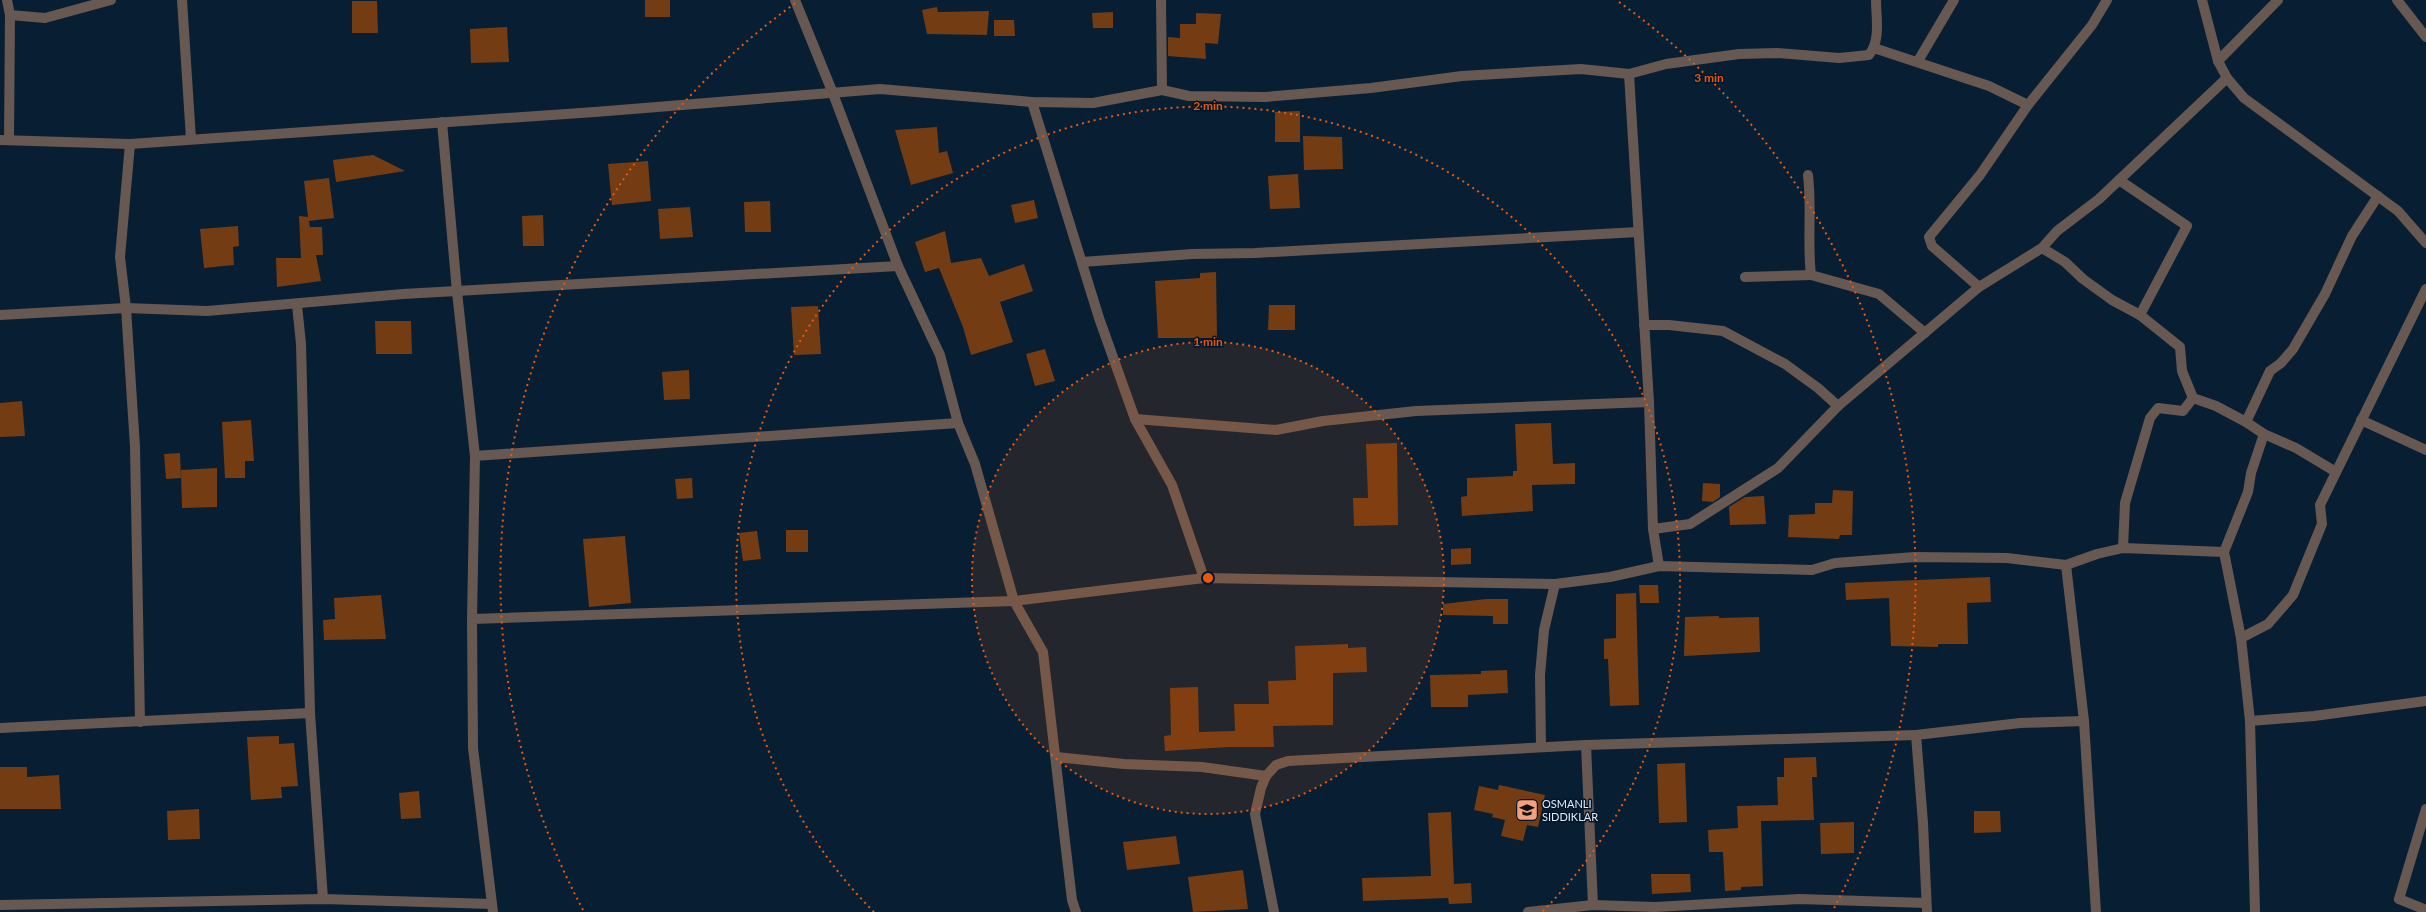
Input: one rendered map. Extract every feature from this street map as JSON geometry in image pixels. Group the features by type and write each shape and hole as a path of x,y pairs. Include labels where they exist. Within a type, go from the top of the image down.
{"street":[{"path":"7,0 10,15 4,140 130,144 595,112 880,88 1032,102 1093,103 1162,90 1189,96 1265,97 1371,88 1462,76 1581,69 1629,74 1666,64 1738,54 1777,52 1839,58 1869,55 1874,48 1877,38 1876,0"},
{"path":"10,15 45,18 111,0"},
{"path":"182,0 191,139"},
{"path":"795,0 832,91 898,266 940,355 958,423 975,464 1014,601 1043,652 1069,878 1076,912"},
{"path":"1162,0 1162,90"},
{"path":"1918,61 1954,0"},
{"path":"1980,287 1932,246 1929,237 1980,175 2028,105 2092,25 2107,0"},
{"path":"2202,0 2218,61 2227,78 2244,98 2398,211 2426,243"},
{"path":"2218,61 2278,0"},
{"path":"2397,0 2426,37"},
{"path":"1874,48 1918,61 1989,86 2028,105"},
{"path":"1629,74 1649,402 1653,529 1659,566"},
{"path":"1653,529 1690,524 1748,489 1778,468 1838,406 1980,287 2042,248 2057,232 2119,180 2227,78"},
{"path":"1032,102 1099,318 1135,418 1172,485 1204,578"},
{"path":"0,905 323,898 493,908 473,748 472,619 475,456 457,292 442,122"},
{"path":"130,144 120,258 126,308 135,447 140,722"},
{"path":"1808,175 1810,194 1808,251 1811,275"},
{"path":"2119,180 2187,226 2140,315"},
{"path":"2246,422 2270,371 2281,363 2293,349 2324,294 2352,236 2378,196"},
{"path":"1082,262 1192,254 1255,253 1638,232"},
{"path":"2042,248 2065,262 2083,279 2112,300 2140,315 2180,347 2182,371 2193,398 2216,406 2246,422 2264,434 2296,448 2336,472"},
{"path":"0,315 126,308 207,311 297,305 403,294 898,266"},
{"path":"1745,277 1811,275 1855,286 1879,294 1925,334"},
{"path":"2241,638 2268,624 2292,595 2322,524 2320,505 2426,289"},
{"path":"297,305 301,344 310,713 323,898"},
{"path":"1644,325 1670,325 1723,330 1785,364 1818,388 1838,406"},
{"path":"2123,548 2125,503 2150,418 2158,408 2183,411 2193,398"},
{"path":"1135,418 1276,430 1323,421 1416,411 1649,402"},
{"path":"2361,420 2426,450"},
{"path":"475,456 958,423"},
{"path":"2255,912 2250,721 2241,638 2224,552 2248,492 2251,473 2264,434"},
{"path":"472,619 1014,601 1204,578 1555,584 1610,576 1659,566 1812,570 1835,562 1915,557 2007,558 2066,565 2097,554 2123,548 2224,552"},
{"path":"2066,565 2084,722 2096,912"},
{"path":"1541,747 1540,675 1544,630 1555,584"},
{"path":"2250,721 2314,716 2426,701"},
{"path":"0,728 310,713"},
{"path":"1274,912 1255,814 1260,788 1266,776 1276,766 1288,761 1586,745 1916,735 2020,723 2084,722"},
{"path":"1528,912 1593,905 1655,907 1799,899 1926,908 1923,823 1916,735"},
{"path":"1586,745 1593,905"},
{"path":"1056,757 1124,764 1202,767 1266,776"},
{"path":"2425,815 2399,899 2426,910"}],"building":[{"path":"645,0 670,0 670,17 645,17"},
{"path":"352,1 377,1 378,33 352,33"},
{"path":"937,7 938,12 989,11 987,35 927,34 922,10"},
{"path":"1113,12 1113,28 1093,28 1092,13"},
{"path":"1196,13 1221,14 1218,44 1205,43 1206,59 1168,56 1168,37 1180,38 1180,24 1196,24"},
{"path":"994,20 1014,20 1015,36 994,36"},
{"path":"507,27 509,62 471,63 470,29"},
{"path":"1300,111 1300,142 1275,142 1275,112"},
{"path":"937,127 939,153 947,151 953,173 911,185 895,130"},
{"path":"1303,136 1342,137 1343,169 1304,170"},
{"path":"373,155 405,171 336,182 333,160"},
{"path":"648,161 651,201 612,205 608,164"},
{"path":"1298,174 1300,208 1270,209 1268,176"},
{"path":"329,178 334,218 309,221 310,227 322,227 323,255 316,255 321,281 277,287 276,258 301,258 299,216 308,217 304,181"},
{"path":"1034,200 1038,218 1015,223 1011,205"},
{"path":"770,201 771,232 745,232 744,202"},
{"path":"690,207 693,237 660,239 658,209"},
{"path":"543,215 544,246 523,246 522,216"},
{"path":"238,226 239,246 233,247 234,265 204,268 200,229"},
{"path":"945,231 951,263 981,258 989,276 1024,264 1033,291 1000,302 1013,342 971,355 963,327 939,268 925,272 915,242"},
{"path":"1216,272 1217,338 1158,338 1155,281 1200,278 1200,273"},
{"path":"1269,305 1295,305 1295,330 1268,330"},
{"path":"818,306 821,354 794,355 791,307"},
{"path":"375,321 411,321 412,354 376,354"},
{"path":"1045,349 1055,381 1035,386 1026,354"},
{"path":"689,370 690,399 664,400 662,372"},
{"path":"22,401 25,436 0,437 0,403"},
{"path":"251,420 254,461 245,461 245,478 225,478 222,422"},
{"path":"1551,423 1553,464 1575,463 1575,484 1532,485 1533,511 1462,516 1461,497 1467,496 1467,478 1513,476 1513,471 1517,471 1515,424"},
{"path":"1397,443 1398,525 1354,526 1353,498 1368,498 1366,444"},
{"path":"180,453 181,478 166,479 164,454"},
{"path":"217,468 217,507 182,508 181,470"},
{"path":"692,478 693,498 677,499 675,479"},
{"path":"1703,483 1720,484 1720,497 1713,502 1702,501"},
{"path":"1833,490 1853,491 1852,535 1840,535 1839,539 1788,537 1789,515 1815,514 1815,503 1832,503"},
{"path":"1764,496 1766,524 1730,525 1729,507 1745,497"},
{"path":"786,530 808,530 808,552 786,552"},
{"path":"757,531 761,559 743,561 739,533"},
{"path":"625,536 631,603 589,607 583,539"},
{"path":"1471,548 1471,564 1451,565 1451,549"},
{"path":"1990,577 1991,602 1967,603 1968,644 1938,644 1938,647 1891,646 1889,598 1846,600 1845,583"},
{"path":"1639,585 1658,585 1659,603 1640,603"},
{"path":"1636,593 1639,705 1610,706 1608,659 1604,659 1604,639 1616,638 1616,594"},
{"path":"381,595 386,639 324,640 323,620 335,619 334,598"},
{"path":"1486,599 1508,599 1508,624 1493,624 1493,616 1443,615 1443,604"},
{"path":"1719,616 1719,618 1759,617 1760,652 1684,656 1685,617"},
{"path":"1348,644 1348,648 1366,647 1367,672 1333,673 1333,725 1273,726 1274,747 1228,747 1165,751 1164,736 1171,735 1170,688 1198,687 1199,732 1235,731 1234,704 1269,704 1268,681 1296,680 1295,646"},
{"path":"1507,670 1508,693 1468,695 1468,707 1431,707 1430,675 1481,674 1481,671"},
{"path":"279,736 279,744 294,743 298,786 281,787 282,798 251,800 247,737"},
{"path":"1816,757 1817,777 1812,777 1814,820 1761,821 1763,886 1741,887 1741,890 1725,891 1723,852 1709,852 1708,830 1738,828 1737,806 1778,805 1777,777 1784,777 1784,758"},
{"path":"1685,763 1687,822 1659,823 1657,764"},
{"path":"0,767 27,767 27,777 59,775 61,809 0,809"},
{"path":"1499,785 1545,795 1538,827 1527,825 1523,841 1501,836 1505,820 1492,817 1493,814 1474,810 1479,786 1498,790"},
{"path":"419,791 421,818 401,819 399,793"},
{"path":"199,809 200,839 168,840 167,811"},
{"path":"1974,811 2000,811 2001,832 1974,833"},
{"path":"1451,812 1454,884 1471,883 1472,903 1449,904 1448,898 1363,901 1362,878 1431,876 1428,813"},
{"path":"1854,822 1854,853 1821,854 1820,823"},
{"path":"1176,836 1180,864 1127,870 1123,842"},
{"path":"1243,870 1248,909 1193,912 1188,877"},
{"path":"1651,874 1690,874 1691,892 1652,894"}],"place":[{"name":"OSMANLI SIDDIKLAR","path":"1527,810"}]}
